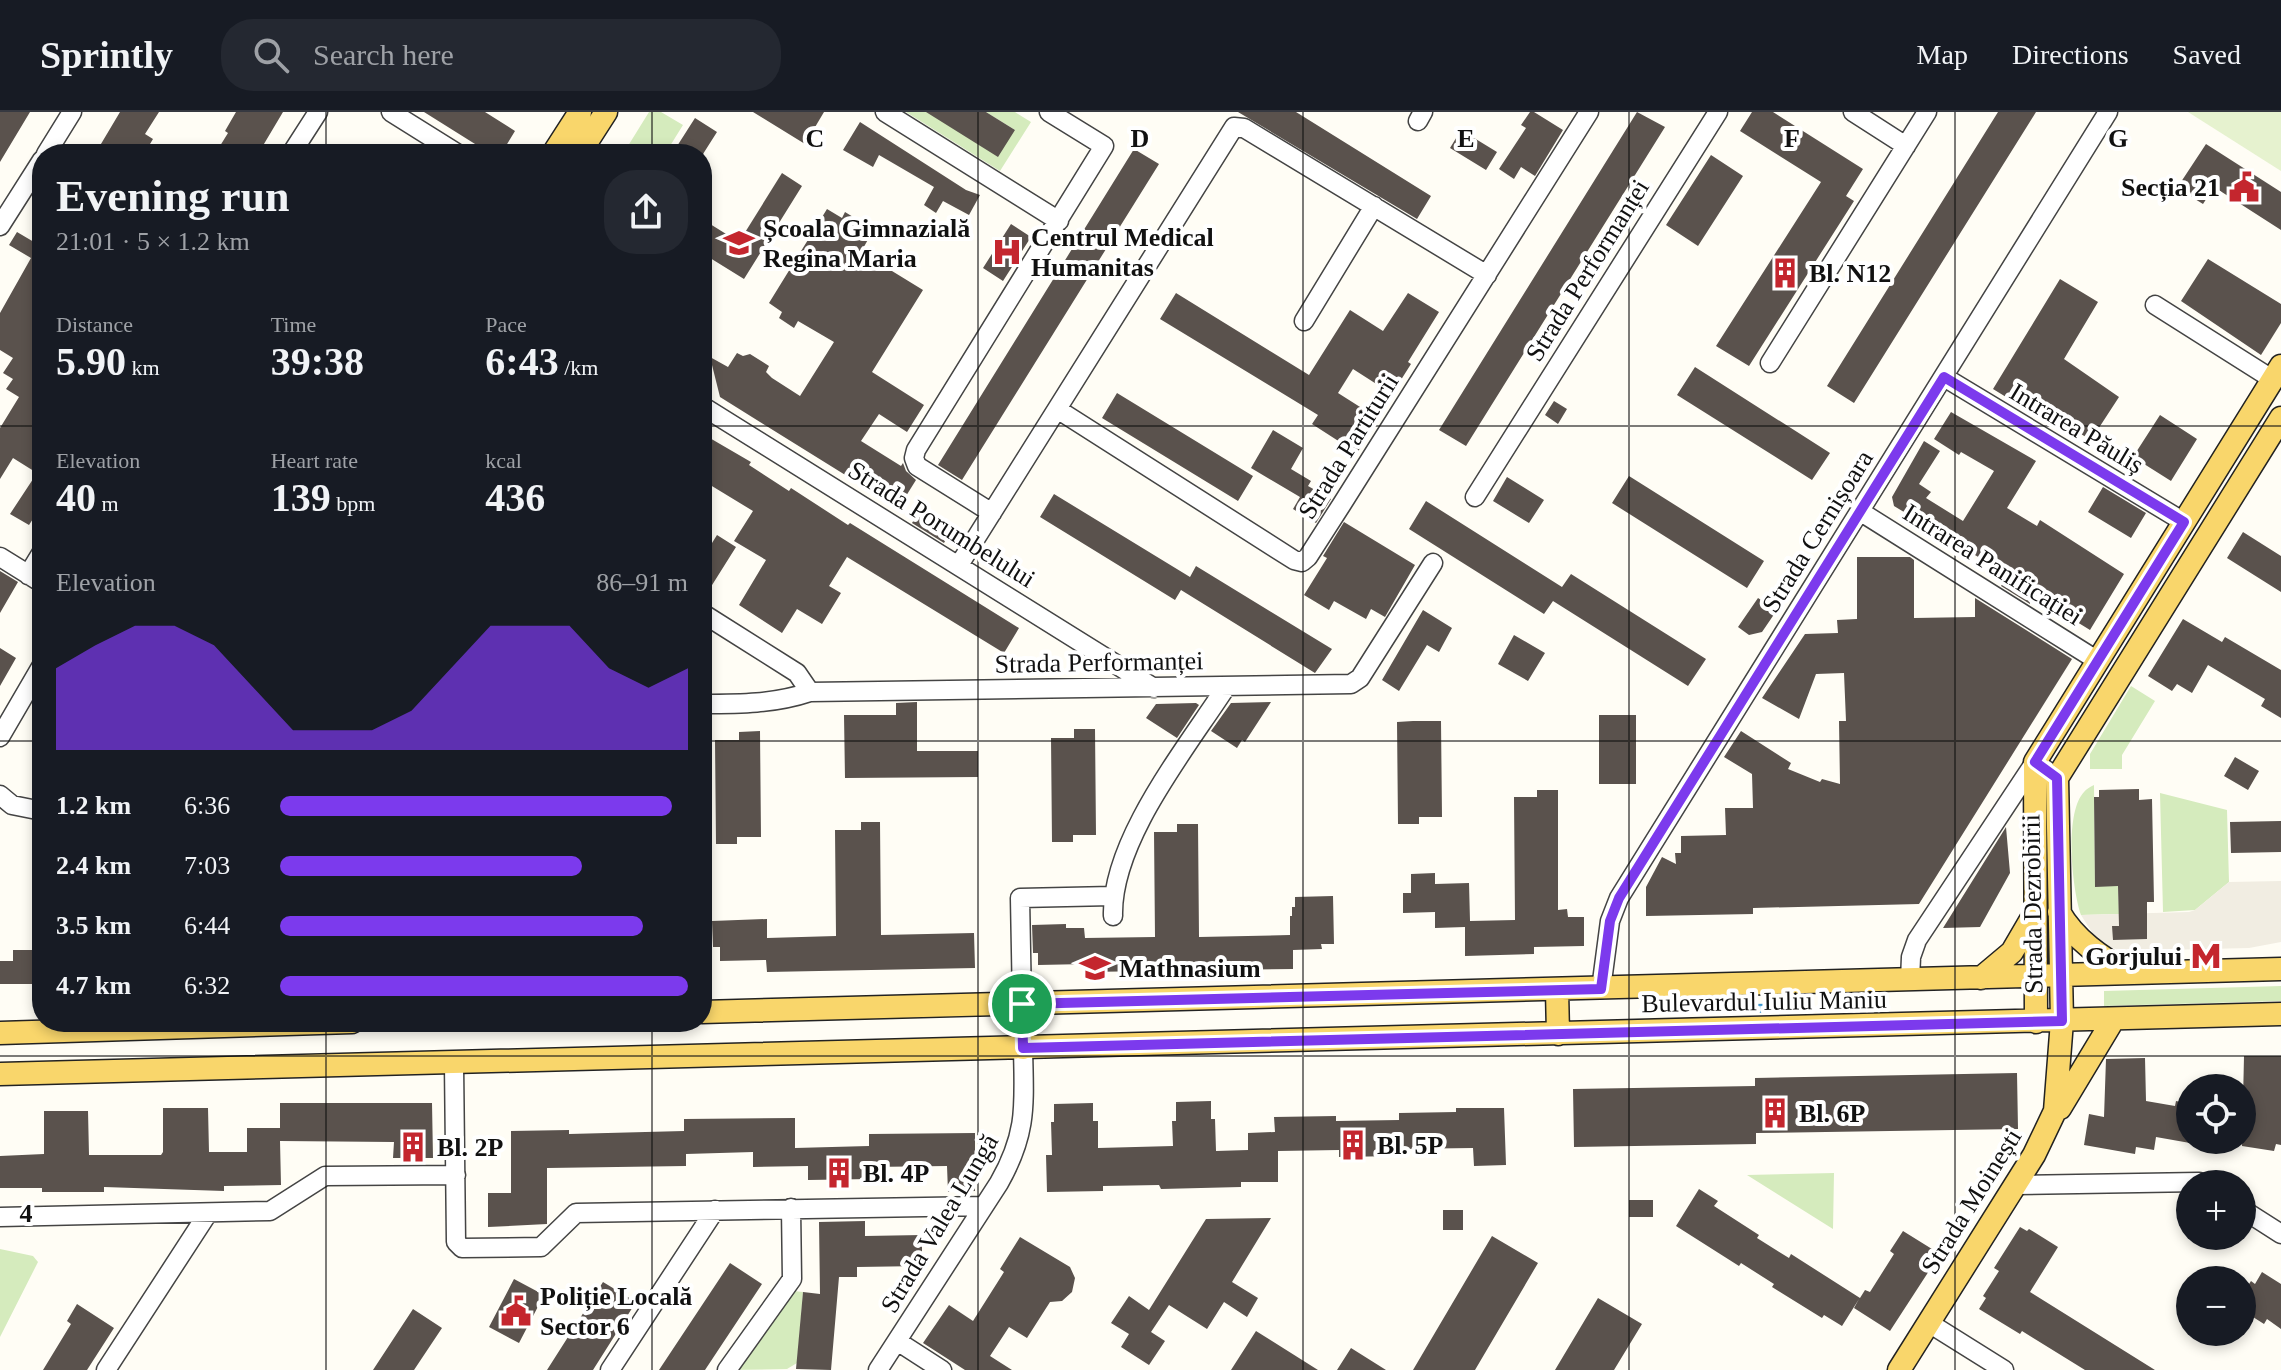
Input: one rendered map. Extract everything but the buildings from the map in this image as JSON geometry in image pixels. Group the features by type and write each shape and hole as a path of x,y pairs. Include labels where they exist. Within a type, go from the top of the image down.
{"main road":[{"path":"559,144 580,112"},
{"path":"585,144 606,112"},
{"name":"Strada Dezrobirii","path":"2036,1022 2035,762 2277,373"},
{"name":"Strada Dezrobirii","path":"2062,1021 2057,778 2281,418"},
{"path":"1981,978 2012,952 2023,937 2035,910 2058,910 2083,942 2129,974"},
{"name":"Bulevardul Iuliu Maniu","path":"712,1012 2281,969"},
{"path":"1557,990 1558,1034"},
{"path":"1022,1004 1023,1048"},
{"name":"Bulevardul Iuliu Maniu","path":"0,1074 2281,1014"},
{"path":"2051,1123 2113,1020"},
{"name":"Strada Moinești","path":"1899,1370 2016,1185 2051,1123 2058,1095 2062,1021"},
{"path":"2036,1022 2059,1050"},
{"path":"0,1033 32,1031"},
{"path":"105,1032 107,1072"}],"street":[{"path":"52,144 72,112"},
{"path":"297,144 318,112"},
{"path":"391,112 442,144"},
{"path":"885,112 1059,221"},
{"path":"992,513 917,466 914,458 916,450 1104,146 1049,112"},
{"name":"Strada Partiturii","path":"1057,409 1294,560 1302,562 1342,504 1589,112"},
{"name":"Strada Performanței","path":"1475,497 1718,112"},
{"path":"1853,112 1906,146"},
{"path":"1770,363 1927,112"},
{"name":"Strada Cernișoara","path":"1601,989 1610,921 1619,898 2108,112"},
{"path":"959,565 1234,127 1244,128 1487,275"},
{"path":"0,226 32,176"},
{"path":"1304,321 1374,206"},
{"path":"2155,305 2277,373"},
{"name":"Intrarea Păuliș","path":"1944,377 2184,522"},
{"name":"Strada Porumbelului","path":"712,412 1154,688"},
{"name":"Intrarea Panificației","path":"1861,512 2098,661"},
{"path":"0,557 32,577"},
{"name":"Strada Performanței","path":"712,704 762,704 810,692 1345,685 1356,682 1433,563"},
{"path":"712,619 797,673 810,692"},
{"path":"0,737 32,682"},
{"path":"1113,916 1112,896 1134,829 1226,687"},
{"path":"2035,762 2057,778"},
{"name":"Strada Dezrobirii","path":"1910,980 1911,957 1923,929 2035,762"},
{"path":"0,795 12,805 32,810"},
{"path":"1022,1004 1020,898 1112,896"},
{"name":"Strada Valea Lungă","path":"878,1370 1009,1166 1022,1134 1023,1048"},
{"path":"454,1064 456,1242 462,1248 541,1247 576,1213 984,1206"},
{"path":"0,1217 270,1211 325,1176 456,1175"},
{"path":"2016,1185 2176,1183"},
{"path":"727,1370 792,1279 791,1208"},
{"path":"618,1367 715,1210"},
{"path":"106,1370 208,1213"},
{"path":"2256,1218 2281,1234"},
{"path":"1929,1323 2004,1370"},
{"path":"897,1341 942,1370"}],"green space":[{"path":"649,112 661,112 683,125 671,144 629,144"},
{"path":"906,112 927,112 1015,130 986,112 1015,112 1031,122 1000,171"},
{"path":"2188,112 2281,112 2281,171"},
{"path":"2131,686 2155,701 2122,755 2122,769 2090,769 2090,754"},
{"path":"2094,785 2095,886 2118,886 2119,914 2081,915 2078,903 2072,852 2074,816 2084,792"},
{"path":"2160,793 2227,810 2229,882 2195,910 2163,912"},
{"path":"2281,986 2281,1001 2104,1006 2104,991"},
{"path":"1834,1173 1833,1229 1747,1175"},
{"path":"0,1249 33,1256 38,1262 0,1337"},
{"path":"784,1290 803,1292 797,1363 787,1369 727,1370"}],"shaded area":[{"path":"2281,881 2281,942 2249,948 2123,951 2109,947 2095,937 2081,915 2189,912 2229,882"}],"water":[{"path":"1802,1004 1802,1011 1752,1012 1752,1005"}],"place":[{"name":"Secția 21","path":"2244,187"},
{"name":"Școala Gimnazială Regina Maria","path":"739,243"},
{"name":"Centrul Medical Humanitas","path":"1007,252"},
{"name":"Bl. N12","path":"1785,273"},
{"name":"Gorjului","path":"2206,956"},
{"name":"Mathnasium","path":"1095,968"},
{"name":"Bl. 6P","path":"1775,1113"},
{"name":"Bl. 5P","path":"1353,1145"},
{"name":"Bl. 2P","path":"413,1147"},
{"name":"Bl. 4P","path":"839,1173"},
{"name":"Poliție Locală Sector 6","path":"516,1311"}],"route":[{"path":"1944,377 2184,522 2035,762 2057,778 2062,1021 1023,1048 1022,1004 1601,989 1610,921 1619,898 1944,377"}]}
